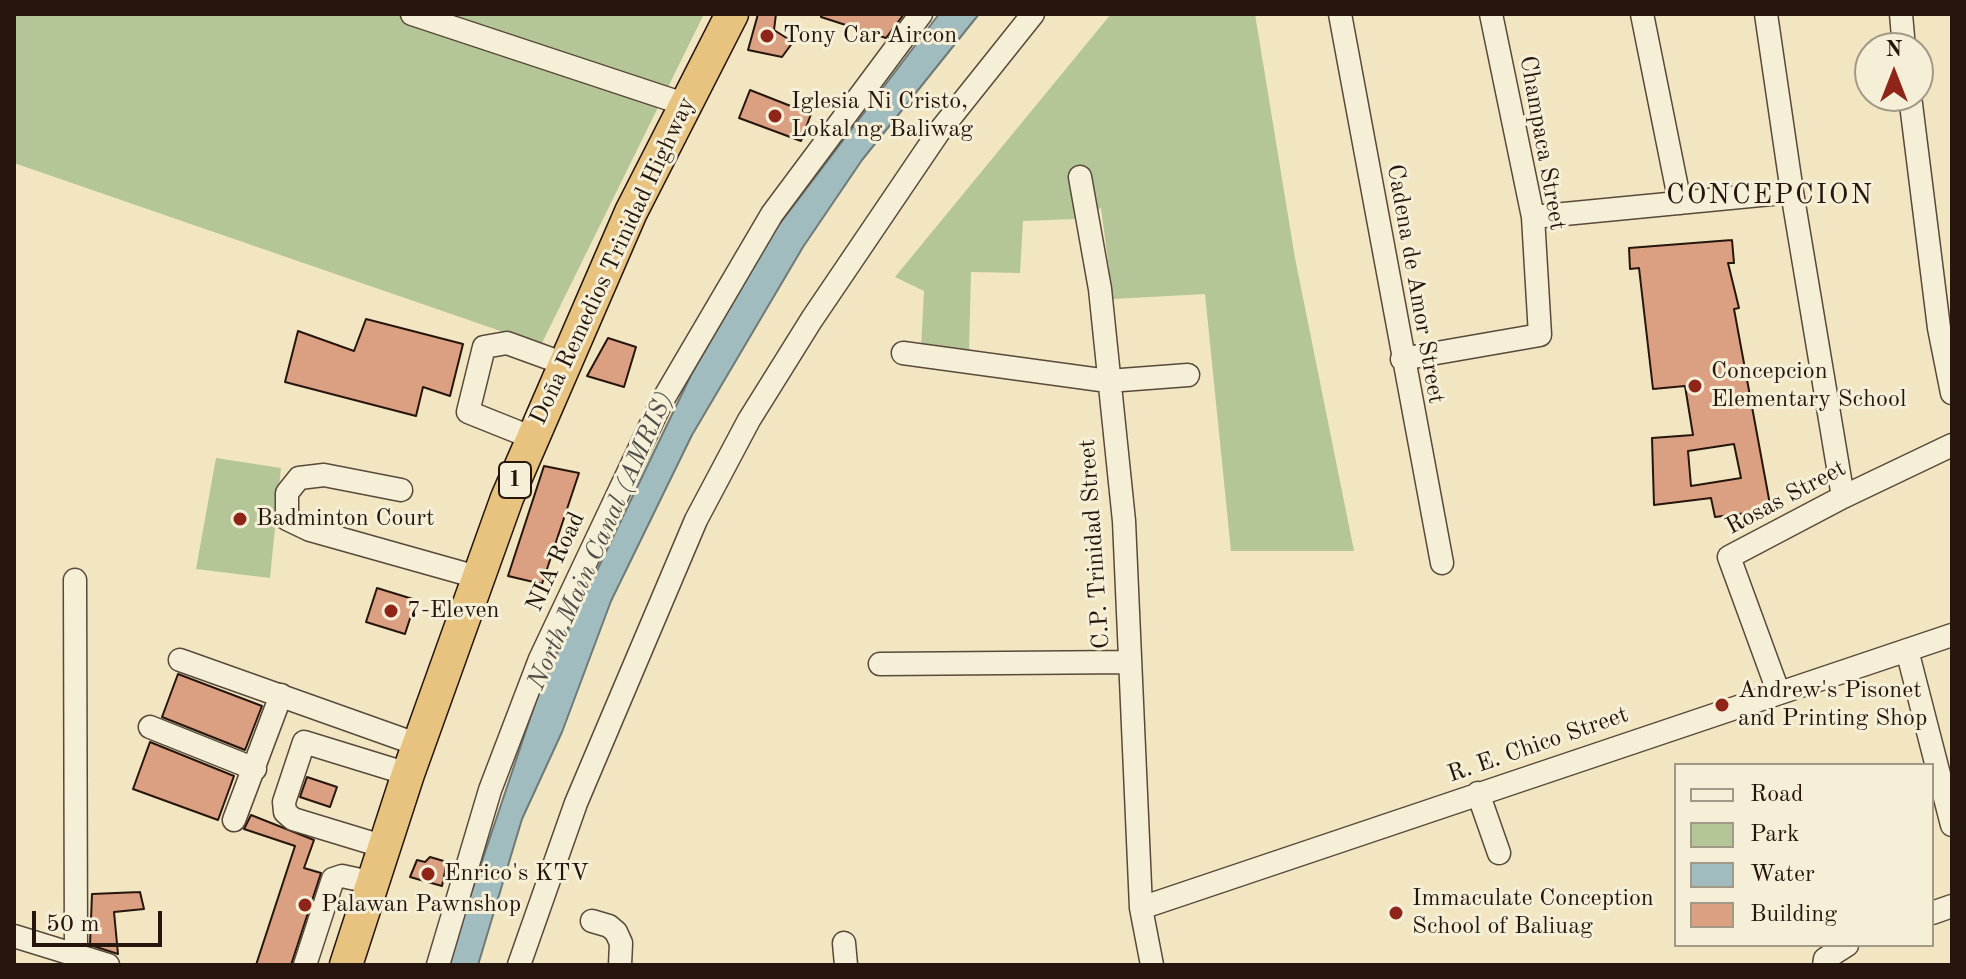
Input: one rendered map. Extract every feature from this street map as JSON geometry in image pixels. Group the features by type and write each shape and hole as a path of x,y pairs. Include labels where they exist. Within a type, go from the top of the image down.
{"highway":[{"name":"Doña Remedios Trinidad Highway","path":"346,965 477,577 562,363 684,104 732,14"}],"street":[{"path":"412,14 684,104"},
{"name":"NIA Road","path":"438,965 490,790 540,659 661,403 772,214 921,14"},
{"path":"519,965 576,803 696,520 749,420 812,319 938,133 1033,14"},
{"name":"Cadena de Amor Street","path":"1340,14 1442,563"},
{"name":"Champaca Street","path":"1402,359 1516,342 1540,335 1533,217 1491,14"},
{"path":"1642,14 1680,203"},
{"path":"1766,14 1843,497"},
{"path":"1912,112 1945,325 1952,393"},
{"name":"C.P. Trinidad Street","path":"1080,177 1100,289 1124,521 1141,908 1152,965"},
{"path":"1533,217 1792,192"},
{"path":"533,438 468,412 484,347 507,343 562,363"},
{"path":"903,353 1108,381 1188,375"},
{"name":"Rosas Street","path":"1778,691 1729,557 1843,497 1952,445"},
{"path":"401,490 324,475 299,478 287,493 287,519 310,530 477,577"},
{"path":"75,580 76,955"},
{"name":"R. E. Chico Street","path":"1141,908 1778,691 1952,635"},
{"path":"1907,650 1946,780 1952,825"},
{"path":"180,660 281,695 414,760"},
{"path":"880,664 1129,662"},
{"path":"234,820 281,695"},
{"path":"150,727 255,769"},
{"path":"385,847 293,819 285,812 284,802 304,742 414,760"},
{"path":"1478,793 1499,853"},
{"path":"305,965 333,879 342,876 374,883"},
{"path":"592,921 609,926 616,932 621,943 620,965"},
{"path":"14,936 108,965"},
{"path":"1824,965 1825,959 1844,947"}],"green space":[{"path":"14,14 704,14 541,345 14,163"},
{"path":"1111,14 1255,14 1295,258 1354,551 1231,551 1205,294 1113,299 1101,208 1074,219 1023,221 1020,273 971,272 969,351 921,348 924,291 895,277"},
{"name":"Badminton Court","path":"216,458 281,468 270,578 196,569"}],"water":[{"name":"North Main Canal (AMRIS)","path":"939,14 979,14 862,160 803,247 692,435 611,601 562,732 522,819 478,965 447,965 540,689 691,375 775,230"}],"building":[{"name":"Tony Car Aircon","path":"758,14 776,14 774,30 793,42 782,57 748,50"},
{"path":"821,14 904,14 886,38 821,17"},
{"name":"Iglesia Ni Cristo, Lokal ng Baliwag","path":"750,90 811,114 801,141 739,118"},
{"path":"1732,240 1734,263 1728,263 1739,308 1734,309 1771,510 1715,517 1711,498 1654,505 1652,438 1693,435 1685,386 1653,389 1639,268 1630,269 1629,248","holes":["1734,444 1741,478 1691,486 1688,451"]},
{"path":"366,319 463,344 450,396 423,387 416,416 285,382 298,331 354,351"},
{"path":"608,338 636,347 624,387 587,376"},
{"path":"544,466 579,473 542,584 508,576"},
{"name":"7-Eleven","path":"377,588 416,600 405,634 366,622"},
{"path":"178,674 262,706 245,750 162,717"},
{"path":"150,742 234,776 218,820 133,789"},
{"path":"307,777 337,787 330,807 300,797"},
{"path":"251,815 314,840 304,868 321,873 291,965 256,965 295,846 244,829"},
{"name":"Enrico's KTV","path":"430,857 447,862 442,886 410,877 417,860 425,862"},
{"path":"140,892 144,909 114,912 118,954 90,945 92,894"}],"place":[{"name":"Tony Car Aircon","path":"767,36"},
{"name":"Iglesia Ni Cristo, Lokal ng Baliwag","path":"775,116"},
{"name":"Concepcion Elementary School","path":"1695,386"},
{"name":"Badminton Court","path":"240,519"},
{"name":"7-Eleven","path":"391,611"},
{"name":"Andrew's Pisonet and Printing Shop","path":"1722,705"},
{"name":"Enrico's KTV","path":"428,874"},
{"name":"Palawan Pawnshop","path":"305,905"},
{"name":"Immaculate Conception School of Baliuag","path":"1396,913"}],"district":[{"name":"CONCEPCION","path":"1770,196"}]}
